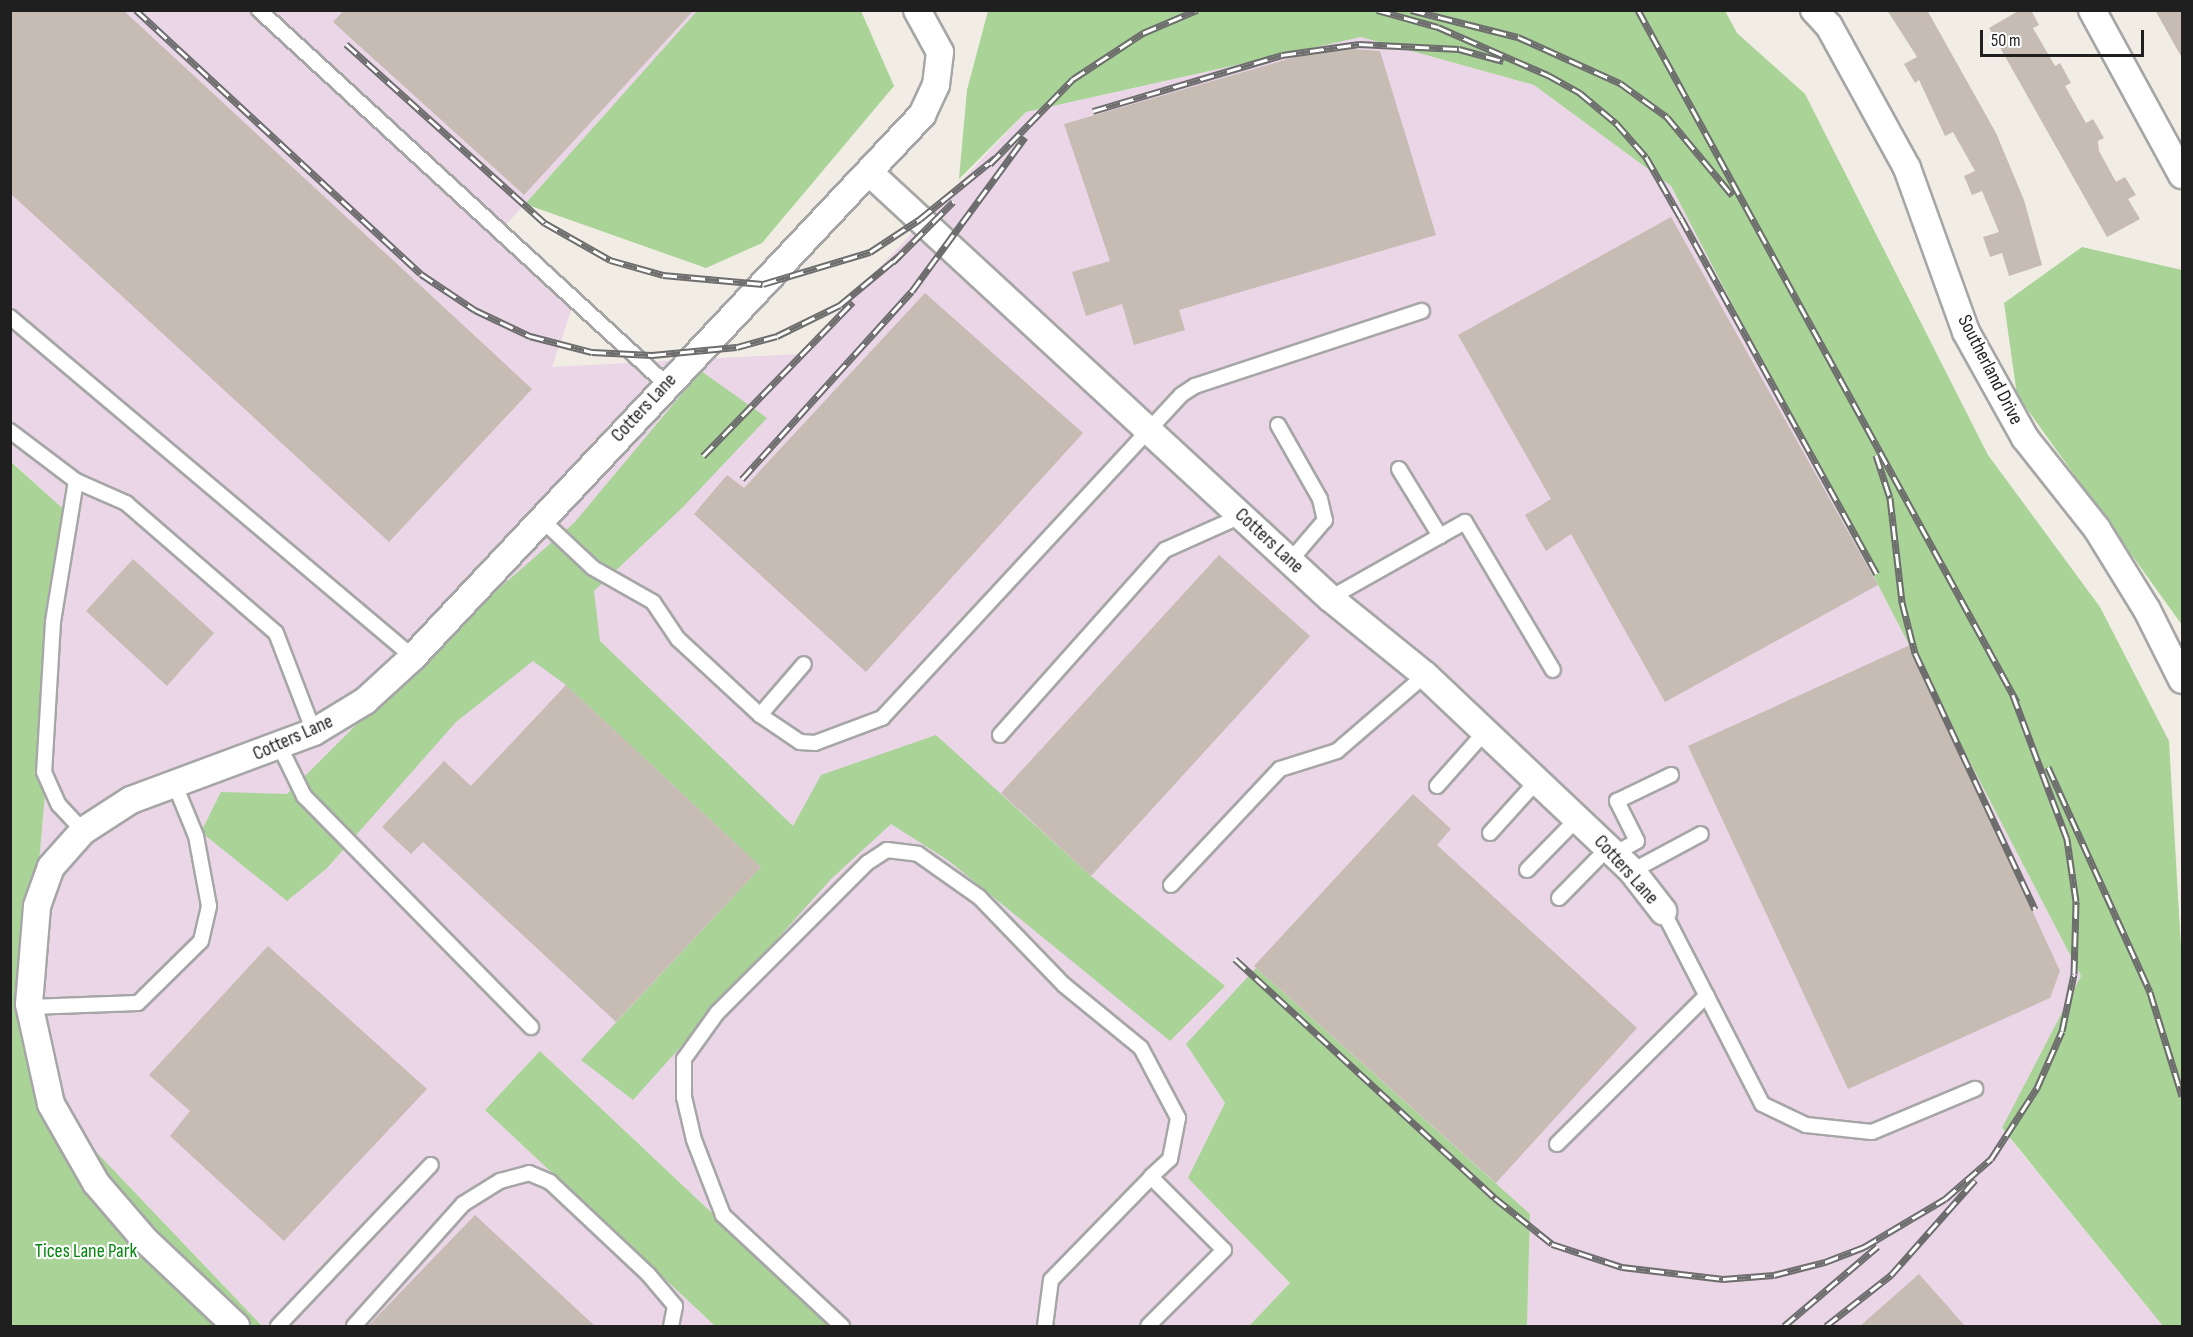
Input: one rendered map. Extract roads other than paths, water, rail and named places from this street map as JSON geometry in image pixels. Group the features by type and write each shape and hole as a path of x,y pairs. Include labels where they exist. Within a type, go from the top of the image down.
{"street":[{"name":"Cotters Lane","path":"236,1326 145,1240 96,1183 51,1104 30,1007 37,906 51,867 83,831 131,800 280,747 314,732 365,701 413,657 666,384 871,174 922,115 936,85 940,52 917,10"},
{"name":"Southerland Drive","path":"1814,10 1829,26 1907,168 1971,341 2025,438 2097,529 2181,672"},
{"path":"2092,10 2182,176"},
{"name":"Cotters Lane","path":"871,174 1330,598 1425,675 1618,858 1664,911"}],"lane":[{"path":"258,10 666,384"},
{"path":"541,519 593,568 653,602 678,639 760,715 800,742 815,743 882,718 1149,431 1195,386 1422,311"},
{"path":"10,317 413,657"},
{"path":"1278,425 1320,499 1325,520 1290,561"},
{"path":"10,431 76,481 126,503 276,633 314,732"},
{"path":"1399,469 1440,536"},
{"path":"76,481 53,622 44,772 59,805 83,831"},
{"path":"1000,735 1165,549 1241,516"},
{"path":"1330,598 1465,522 1554,670"},
{"path":"760,715 804,664"},
{"path":"1171,885 1280,769 1337,751 1425,675"},
{"path":"1437,786 1485,732"},
{"path":"280,747 304,796 531,1027"},
{"path":"1559,898 1618,858 1636,841 1617,801 1671,775"},
{"path":"1490,832 1537,781"},
{"path":"30,1007 138,1003 201,941 209,906 196,836 175,785"},
{"path":"1527,870 1577,819"},
{"path":"1618,858 1701,834"},
{"path":"842,1326 723,1215 694,1140 684,1097 684,1059 717,1013 867,863 887,850 918,854 979,897 1064,985 1141,1048 1178,1118 1170,1160 1051,1280 1045,1326"},
{"path":"1664,911 1762,1104 1806,1125 1872,1132 1975,1089"},
{"path":"1557,1144 1707,995"},
{"path":"278,1326 431,1166"},
{"path":"354,1326 463,1204 500,1181 529,1173 550,1182 648,1274 675,1306 671,1326"},
{"path":"1148,1326 1224,1250 1151,1177"}],"railway":[{"path":"136,10 421,274 475,310 530,336 592,352 652,355 737,347 777,336 840,305 899,256"},
{"path":"990,164 1073,79 1143,33 1197,10"},
{"path":"1377,10 1438,27 1548,75 1580,93 1616,123 1646,157 1877,574"},
{"path":"1411,10 1518,37 1620,83 1667,117 1732,195"},
{"path":"1638,10 2017,702"},
{"path":"346,44 545,223 610,260 663,275 763,284 870,252 920,219 995,158"},
{"path":"1093,111 1282,55 1359,44 1459,49 1503,61"},
{"path":"742,479 912,291 1025,137"},
{"path":"893,262 953,202"},
{"path":"703,456 853,302"},
{"path":"1876,455 1890,498 1902,602 1915,653 2035,909"},
{"path":"1235,959 1495,1198 1552,1244 1622,1267 1723,1279 1774,1275 1825,1262 1864,1247 1945,1199 1991,1159 2037,1088 2062,1031 2074,974 2076,901 2067,839 2013,695"},
{"path":"2048,767 2150,992 2182,1096"},
{"path":"1826,1326 1891,1275 1975,1180"},
{"path":"1784,1326 1878,1246"}],"park label":[{"name":"Tices Lane Park","path":"86,1251"}]}
